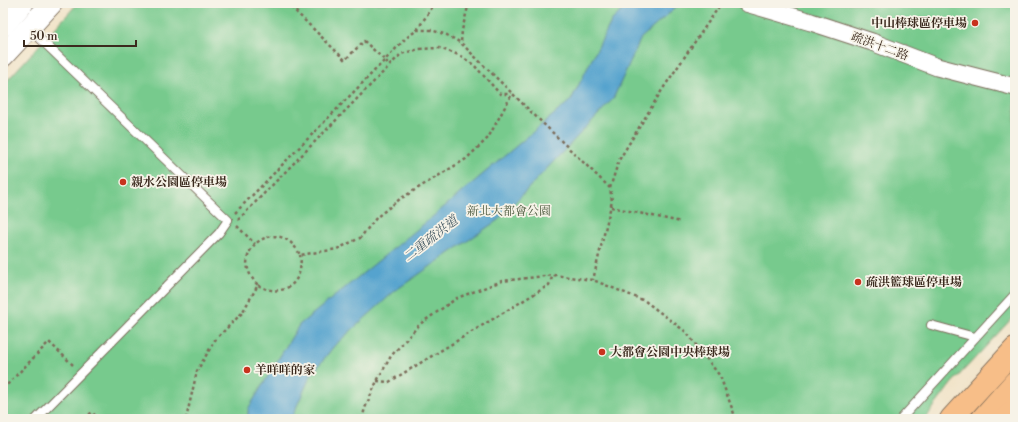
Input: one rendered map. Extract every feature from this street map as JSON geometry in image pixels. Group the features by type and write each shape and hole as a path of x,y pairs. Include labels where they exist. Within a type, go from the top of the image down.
{"highway":[{"path":"951,419 1015,349"},
{"path":"982,419 1015,382"},
{"path":"1006,419 1015,409"}],"street":[{"path":"3,26 23,3"},
{"path":"3,56 52,3"},
{"name":"疏洪十二路","path":"746,3 805,20 872,42 937,67 1015,87"}],"lane":[{"path":"29,28 228,220 219,233 36,419"},
{"path":"901,419 1015,294"},
{"path":"931,324 975,337"}],"path":[{"path":"287,3 345,60 364,41 390,65"},
{"path":"228,220 405,39 418,30 435,3"},
{"path":"461,43 462,30 469,3"},
{"path":"593,280 611,207 612,201 610,188 620,160 662,90 720,3"},
{"path":"418,30 431,30 447,35 461,43 610,188"},
{"path":"255,244 234,224 401,54 419,48 439,48 459,55 474,65 500,94 512,94"},
{"path":"300,255 337,249 360,238 377,217 400,199 466,159 488,138 512,94"},
{"path":"611,207 681,222"},
{"path":"276,236 284,238 297,248 302,262 301,270 293,283 287,288 272,291 264,289 252,280 247,266 250,250 255,244 261,239 276,236"},
{"path":"376,381 389,382 416,366 549,285 553,274"},
{"path":"362,419 376,381 391,356 420,324 457,298 502,281 553,274 593,280 645,301 686,332 720,376 736,419"},
{"path":"186,419 197,371 215,340 242,313 258,285"},
{"path":"3,389 49,342 81,373"},
{"path":"85,419 92,412 98,419"}],"green space":[{"name":"新北大都會公園","path":"78,3 1015,3 1015,315 951,384 925,419 3,419 3,85"}],"water":[{"name":"二重疏洪道","path":"630,3 681,3 641,38 613,99 498,220 396,290 334,346 310,377 292,419 248,419 248,409 299,325 425,223 571,100 612,20"}],"place":[{"name":"中山棒球區停車場","path":"975,23"},
{"name":"親水公園區停車場","path":"123,182"},
{"name":"疏洪籃球區停車場","path":"858,282"},
{"name":"大都會公園中央棒球場","path":"602,352"},
{"name":"羊咩咩的家","path":"247,370"}]}
